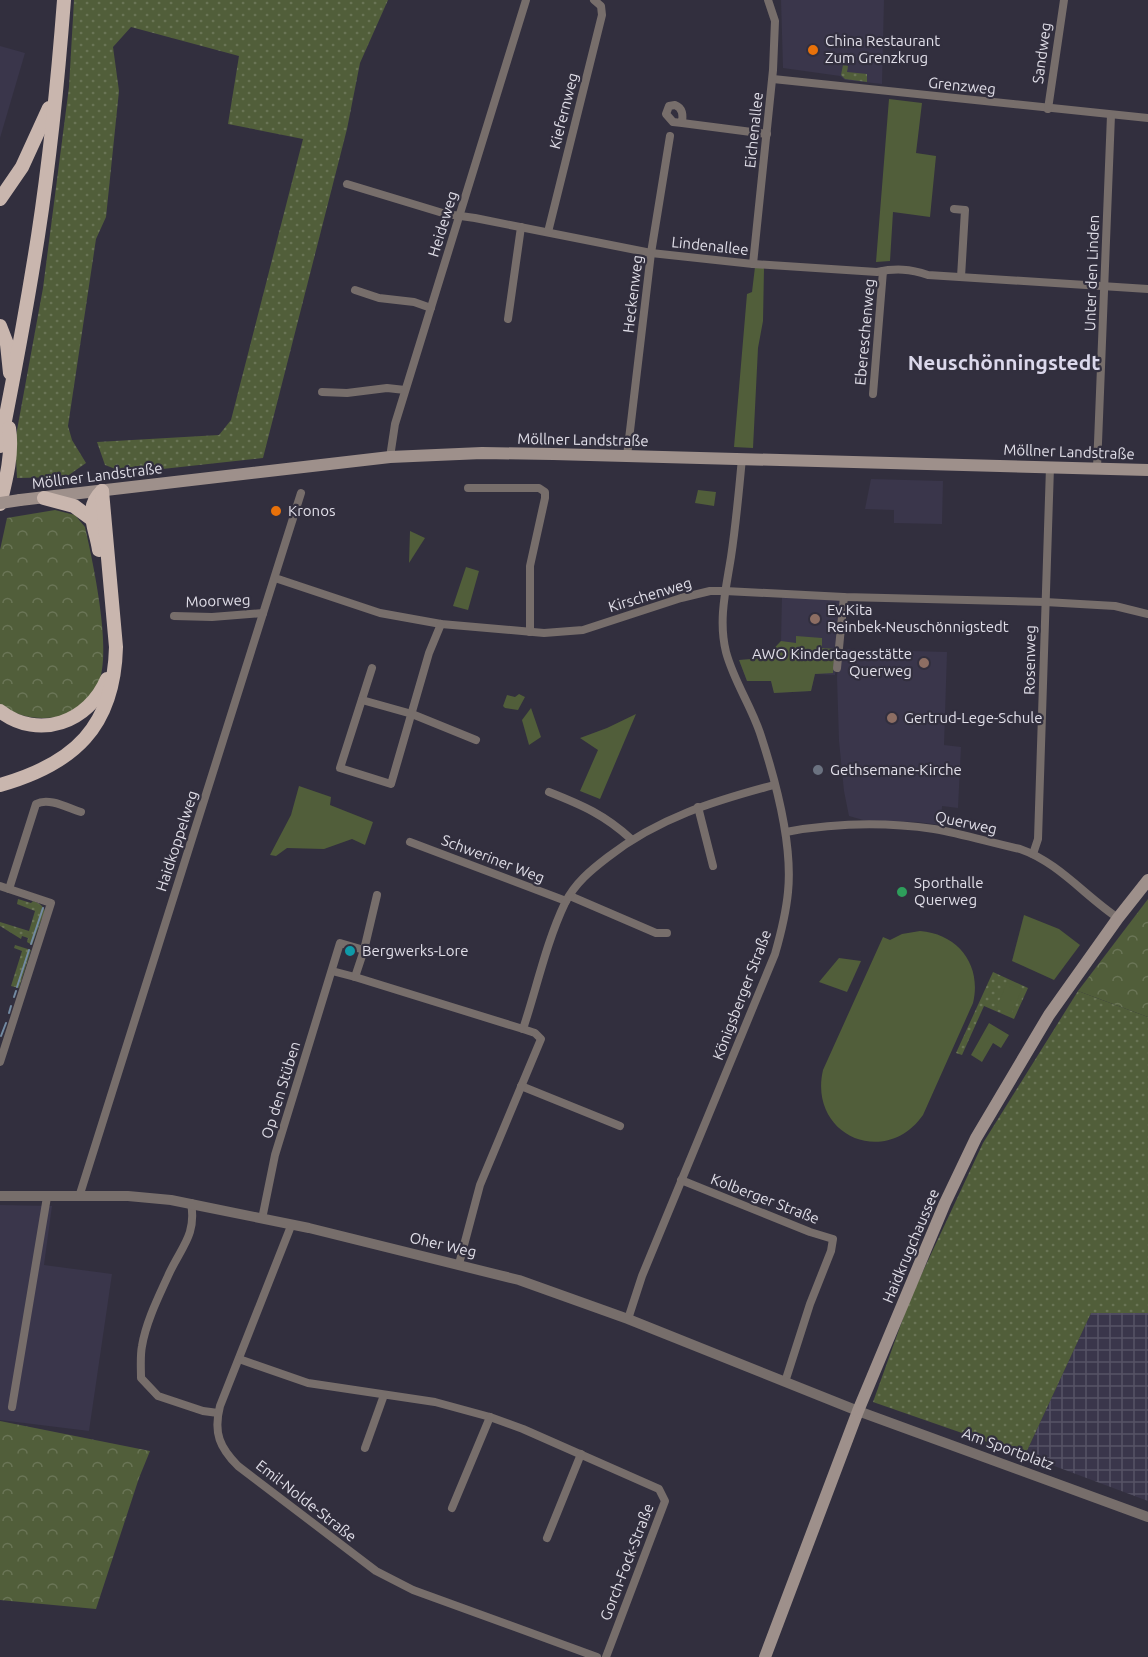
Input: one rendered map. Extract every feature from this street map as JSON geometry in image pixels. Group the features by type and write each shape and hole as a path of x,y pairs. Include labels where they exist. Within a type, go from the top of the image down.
{"highway":[{"path":"0,446 39,234 64,0"},
{"path":"0,199 28,155 55,95"},
{"path":"0,326 7,344 12,387"},
{"path":"0,504 7,472 10,436 7,414"},
{"path":"0,711 16,720 49,726 81,714 94,702 103,689 110,668 111,642 107,601 91,507 96,496 102,491"},
{"path":"0,785 37,773 71,752 98,721 110,694 115,671 116,647 102,491"},
{"path":"44,498 74,506 93,520"}],"main road":[{"name":"Möllner Landstraße","path":"0,504 390,457 482,453 1148,470"},
{"name":"Haidkrugchaussee","path":"765,1657 858,1411 945,1203 976,1138 1049,1015 1148,880"}],"street":[{"name":"Heideweg","path":"390,457 395,424 405,390 526,0"},
{"name":"Kiefernweg","path":"548,232 602,15 602,6 594,0"},
{"name":"Eichenallee","path":"753,264 773,79 775,21 768,0"},
{"name":"Sandweg","path":"1048,109 1064,0"},
{"name":"Grenzweg","path":"773,79 1148,118"},
{"name":"Unter den Linden","path":"1097,468 1111,115"},
{"path":"682,123 767,134"},
{"name":"Heckenweg","path":"627,456 651,254 670,136"},
{"name":"Lindenallee","path":"347,184 446,214 548,232 651,254 753,264 877,272 894,268 916,270 928,275 1148,289"},
{"path":"954,209 965,210 961,277"},
{"path":"508,319 521,227"},
{"name":"Ebereschenweg","path":"873,394 883,271"},
{"path":"355,290 379,298 431,308"},
{"path":"322,392 347,393 387,388 405,390"},
{"name":"Königsberger Straße","path":"628,1319 642,1276 775,954 789,890 786,832 761,734 738,686 726,652 723,612 742,458"},
{"name":"Rosenweg","path":"1034,854 1038,839 1050,467"},
{"path":"468,488 539,488 544,492 545,498 530,566 530,633"},
{"name":"Haidkoppelweg","path":"79,1197 301,493"},
{"name":"Kirschenweg","path":"275,578 380,613 441,624 530,633 583,630 681,598 710,591 1045,602 1115,606 1148,614"},
{"path":"837,668 844,597"},
{"name":"Moorweg","path":"174,616 212,617 263,613"},
{"path":"372,668 340,768 391,784 429,653 441,624"},
{"path":"362,700 412,714 476,740"},
{"path":"523,1029 551,939 568,899 585,874 631,839 661,822 698,807 774,785"},
{"path":"549,792 612,822 631,839"},
{"path":"0,1062 51,903 4,887 36,804 49,802 81,812"},
{"path":"698,807 713,866"},
{"name":"Querweg","path":"786,832 855,825 894,825 934,829 1034,854 1118,918"},
{"name":"Schweriner Weg","path":"410,842 656,933 667,933"},
{"path":"355,977 377,895"},
{"name":"Op den Stüben","path":"262,1219 278,1144 340,943 364,950"},
{"path":"332,971 523,1029 535,1033 541,1039 480,1185 459,1264"},
{"path":"522,1086 620,1126"},
{"name":"Kolberger Straße","path":"681,1180 833,1239 831,1251 810,1304 785,1382"},
{"name":"Oher Weg","path":"0,1196 137,1197 191,1203 309,1228 459,1264 519,1280 628,1319 858,1411"},
{"path":"12,1407 47,1197"},
{"path":"191,1203 194,1217 192,1230 169,1273 153,1313 142,1346 141,1378 158,1396 203,1411 218,1413"},
{"name":"Emil-Nolde-Straße","path":"291,1226 218,1413 218,1434 222,1448 238,1466 376,1571 413,1590 597,1657"},
{"name":"Gorch-Fock-Straße","path":"239,1359 308,1383 435,1402 490,1417 659,1489 665,1501 606,1657"},
{"path":"364,1448 384,1395"},
{"name":"Am Sportplatz","path":"858,1411 1148,1517"},
{"path":"452,1508 490,1417"},
{"path":"547,1538 581,1454"}],"shaded area":[{"path":"781,0 884,0 882,84 845,80 840,76 783,68"},
{"path":"0,46 25,53 0,138"},
{"path":"871,479 943,481 942,524 894,523 894,510 865,509"},
{"path":"782,595 842,599 835,675 815,674 811,691 774,693 771,681 747,681 739,660 765,658 781,641"},
{"name":"Gertrud-Lege-Schule","path":"839,649 947,652 944,745 961,747 958,808 942,806 941,825 863,820 849,816 839,741 837,678"},
{"path":"0,1205 52,1206 44,1265 112,1274 89,1431 0,1420"},
{"path":"1091,1313 1148,1313 1148,1501 1025,1455"}],"green space":[{"path":"74,0 388,0 360,63 347,129 263,458 126,473 105,465 97,442 219,435 231,420 303,139 228,124 239,56 131,27 113,47 119,91 106,217 96,239 68,426 72,440 86,463 66,477 17,478 15,441 43,288 69,87"},
{"path":"843,65 848,66 847,72 867,74 867,82 845,79 841,75"},
{"path":"889,99 922,103 916,153 936,156 930,217 893,212 890,261 876,262"},
{"path":"755,267 764,268 763,321 758,348 753,448 734,447 747,294 752,292"},
{"path":"698,490 716,492 714,506 695,503"},
{"path":"55,510 75,515 85,527 100,604 103,664 97,686 83,704 57,717 34,718 20,715 0,704 0,550 7,518"},
{"path":"410,531 425,538 409,563"},
{"path":"466,567 479,571 468,610 453,606"},
{"path":"796,636 822,638 822,648 835,649 833,673 815,674 811,691 774,693 771,681 747,681 739,660 765,658 781,641 796,643"},
{"path":"519,694 525,697 518,710 503,706 507,695 515,697"},
{"path":"531,708 541,737 529,745 522,720"},
{"path":"636,714 600,799 580,791 598,750 580,738"},
{"path":"299,786 331,797 330,805 373,822 365,845 352,839 324,849 287,848 276,856 270,855 291,815"},
{"path":"18,899 31,903 36,902 44,910 45,916 42,918 32,945 27,942 28,938 22,936 21,939 0,926 0,922 29,931 35,911 17,904"},
{"path":"1148,899 1148,1017 1078,991"},
{"path":"1024,915 1059,929 1080,945 1054,980 1012,961"},
{"path":"920,931 946,938 965,954 974,977 973,1003 923,1115 907,1131 889,1140 871,1142 853,1137 838,1127 827,1112 821,1093 823,1070 883,937 890,940 902,934"},
{"path":"15,945 31,950 19,988 11,986 22,951 14,948"},
{"path":"839,958 861,961 847,992 819,982"},
{"path":"993,972 1028,988 1014,1019 984,1006 962,1055 956,1053"},
{"path":"1007,983 1022,989 1011,1014 996,1008"},
{"path":"1078,991 1148,1017 1148,1313 1091,1313 1025,1455 873,1402 910,1299 983,1143"},
{"path":"989,1023 1009,1035 1001,1048 993,1043 982,1062 971,1055"},
{"path":"0,1421 150,1451 96,1609 0,1600"}],"waterway":[{"path":"31,944 43,908"},
{"path":"17,987 29,950"},
{"path":"14,997 16,991"},
{"path":"9,1013 11,1006"},
{"path":"1,1036 6,1023"}],"place":[{"name":"China Restaurant Zum Grenzkrug","path":"813,50"},
{"name":"Kronos","path":"276,511"},
{"name":"Ev.Kita Reinbek-Neuschönnigstedt","path":"815,619"},
{"name":"AWO Kindertagesstätte Querweg","path":"924,663"},
{"name":"Gertrud-Lege-Schule","path":"892,718"},
{"name":"Gethsemane-Kirche","path":"818,770"},
{"name":"Sporthalle Querweg","path":"902,892"},
{"name":"Bergwerks-Lore","path":"350,951"}],"district":[{"name":"Neuschönningstedt","path":"1004,363"}]}
